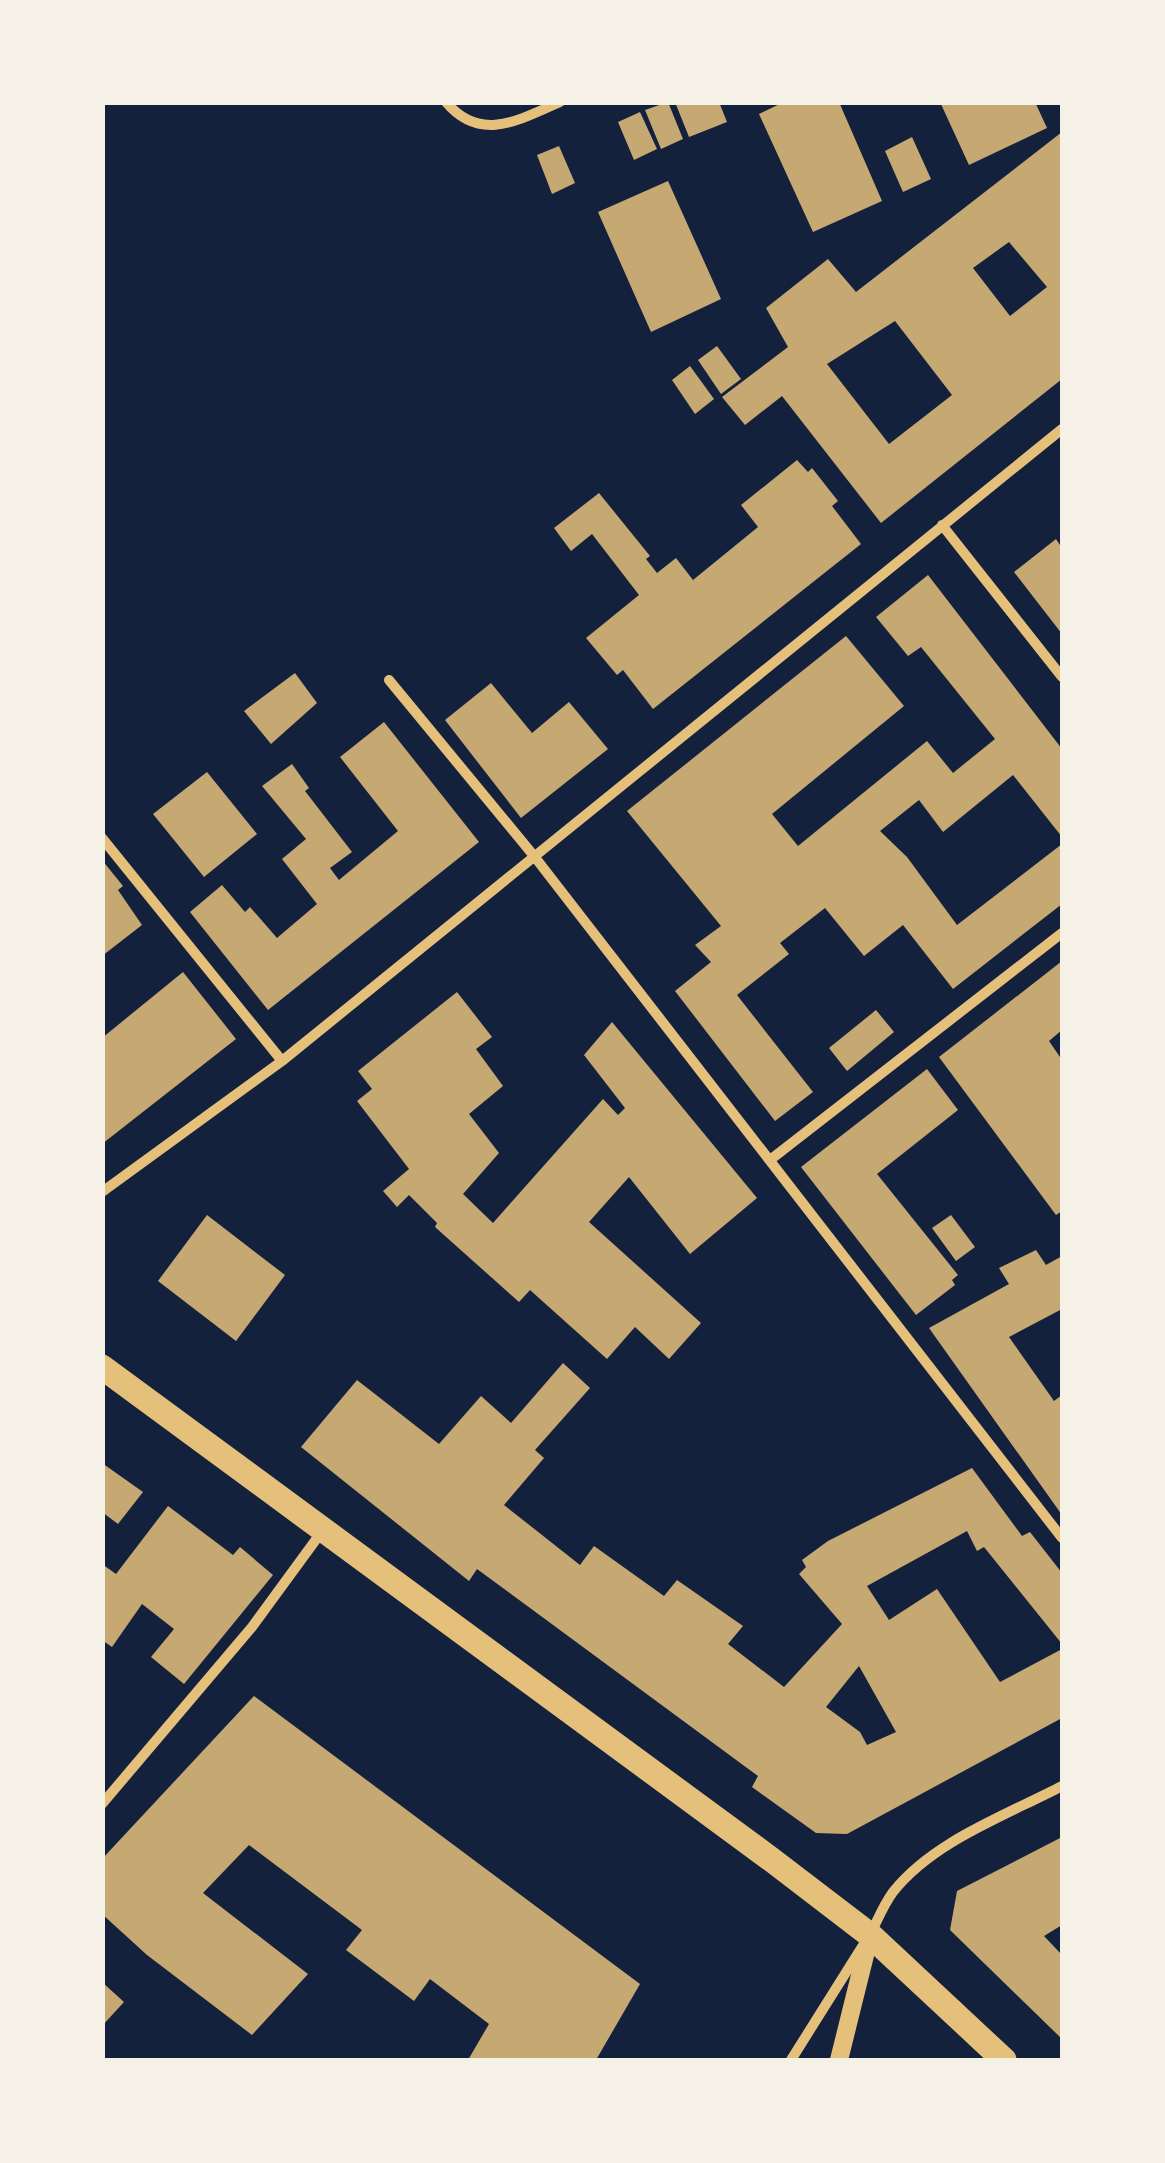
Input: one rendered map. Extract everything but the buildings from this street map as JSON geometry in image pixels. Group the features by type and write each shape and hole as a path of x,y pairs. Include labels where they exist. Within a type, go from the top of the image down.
{"main road":[{"path":"102,1367 870,1935 1004,2060"}],"street":[{"path":"446,102 465,120 489,127 514,123 560,102"},
{"path":"102,1192 282,1061 1062,429"},
{"path":"942,525 1062,678"},
{"path":"389,680 534,856 1062,1538"},
{"path":"102,838 282,1061"},
{"path":"770,1160 1062,933"},
{"path":"102,1804 252,1628 324,1529"},
{"path":"791,2060 892,1893 944,1848 1062,1786"},
{"path":"839,2060 870,1935"}]}
